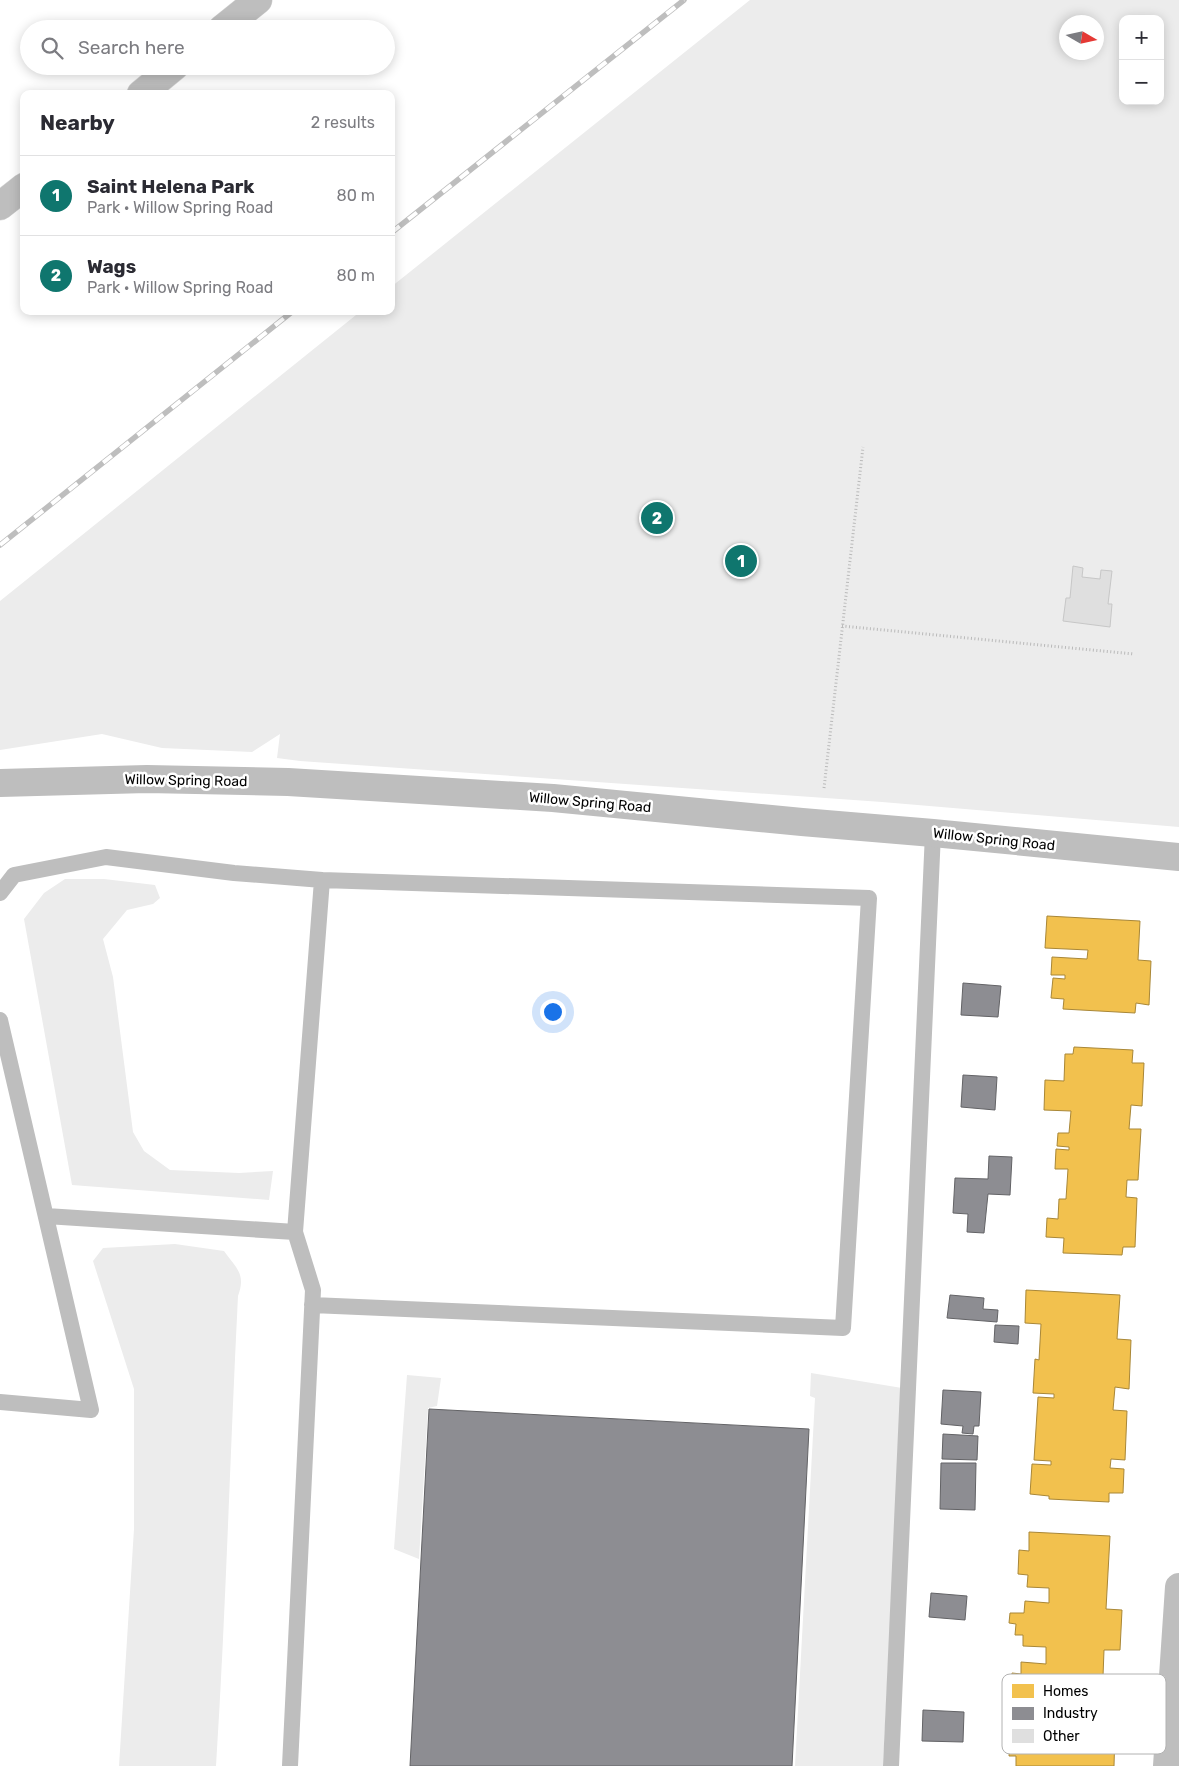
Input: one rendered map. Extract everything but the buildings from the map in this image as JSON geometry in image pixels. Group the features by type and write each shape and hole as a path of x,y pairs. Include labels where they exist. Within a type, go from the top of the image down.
{"street":[{"path":"233,20 258,0"},
{"path":"146,90 164,75"},
{"path":"0,206 20,190"},
{"name":"Willow Spring Road","path":"0,783 147,779 288,782 553,798 1179,858"},
{"path":"1167,1766 1179,1588"}],"lane":[{"path":"890,1766 933,833"},
{"path":"0,893 14,876 106,857 234,873 322,880 869,898 843,1328 312,1305"},
{"path":"290,1766 312,1305 312,1290 295,1232 322,880"},
{"path":"0,1020 91,1410 0,1402"},
{"path":"46,1216 295,1232"}],"path":[{"path":"802,822 805,792 824,792 863,447"},
{"path":"842,626 1134,654"}],"shaded area":[{"path":"750,0 1179,0 1179,827 882,802 300,761 277,758 280,734 252,752 162,748 102,734 0,750 0,601 356,315 395,315 395,284"},
{"path":"65,879 104,879 155,885 160,898 153,904 127,910 103,939 113,977 133,1132 144,1151 170,1170 239,1173 273,1171 269,1200 72,1185 24,919 44,893"},
{"path":"175,1244 224,1251 241,1277 238,1296 223,1649 216,1766 119,1766 134,1529 134,1389 93,1261 103,1248"},
{"path":"811,1373 902,1388 883,1766 795,1766 815,1398 810,1396"},
{"path":"407,1375 441,1378 437,1406 428,1408 419,1559 394,1549"}],"railway":[{"path":"395,230 684,0"},
{"path":"0,545 288,315"}],"place":[{"name":"Wags","path":"657,518"},
{"name":"Saint Helena Park","path":"741,561"}]}
